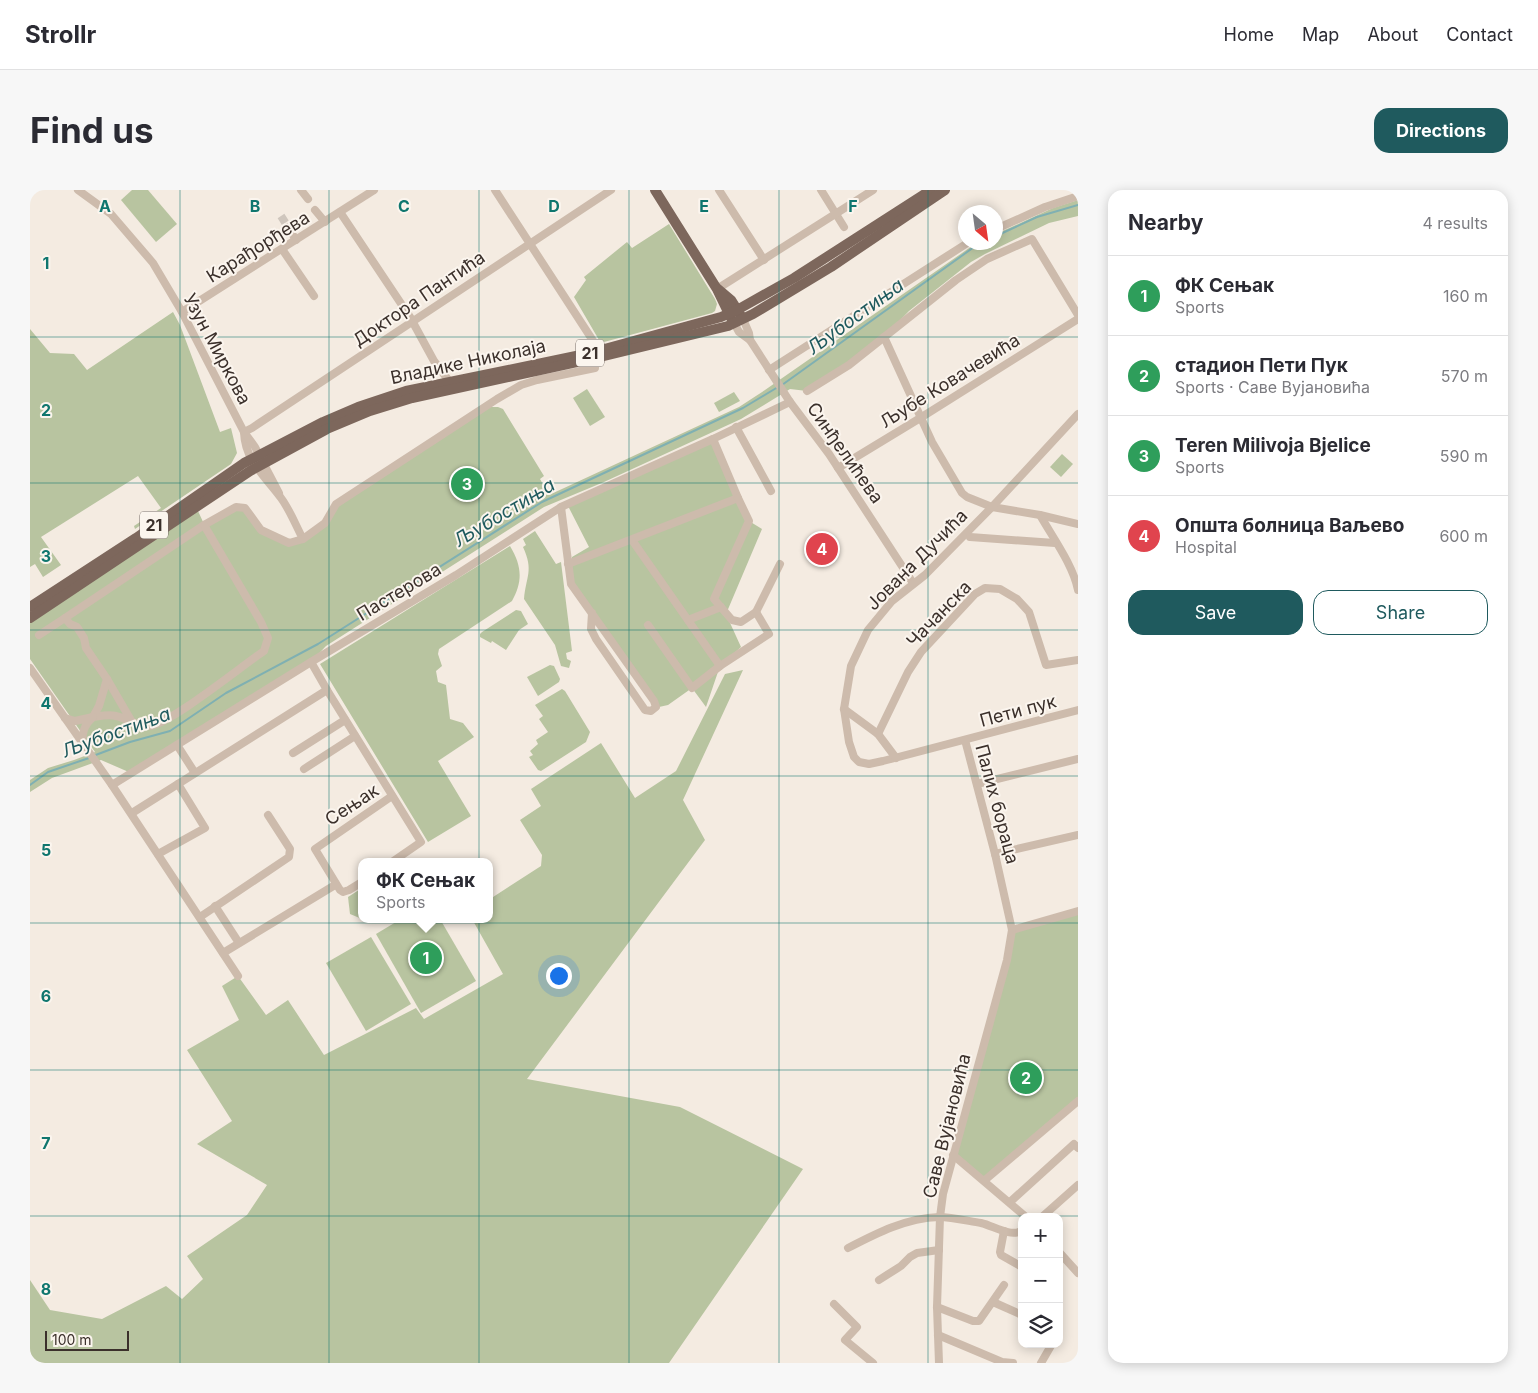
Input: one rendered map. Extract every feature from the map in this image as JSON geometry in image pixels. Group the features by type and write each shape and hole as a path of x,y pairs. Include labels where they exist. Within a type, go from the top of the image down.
{"main road":[{"name":"Синђелићева","path":"655,190 736,316"},
{"name":"Владике Николаја","path":"30,618 257,461 327,429 387,405 454,388 597,359 736,316 932,190"},
{"name":"21","path":"736,316 859,249 946,190"},
{"name":"Владике Николаја","path":"30,607 312,427 358,407 400,393 449,381 597,359"}],"street":[{"name":"Узун Миркова","path":"78,190 106,209 153,263 182,312 244,432 246,448 276,485 280,497 303,539"},
{"path":"302,190 308,199"},
{"name":"Карађорђева","path":"182,312 374,190"},
{"path":"39,635 204,524 236,507 245,508 261,530 289,543 303,539 325,523 336,504 521,385 597,359 531,243 496,190"},
{"name":"Доктора Пантића","path":"244,432 611,190"},
{"path":"719,190 764,260"},
{"path":"821,190 844,227"},
{"path":"717,289 873,190"},
{"path":"1003,226 1045,207 1078,196"},
{"path":"315,210 325,222"},
{"path":"340,212 413,322 434,361 449,381"},
{"path":"288,227 296,240"},
{"path":"807,391 837,373 956,280 987,259 1032,239 1078,315"},
{"path":"282,249 314,296"},
{"path":"769,370 958,249"},
{"name":"Синђелићева","path":"736,316 749,333 750,340 783,392 838,468 913,584"},
{"name":"Љубе Ковачевића","path":"838,468 1078,319"},
{"path":"884,337 932,442 957,486 967,497 992,507 1078,524"},
{"name":"Пастерова","path":"112,785 456,575 561,507 790,402"},
{"name":"Јована Дучића","path":"854,757 849,742 844,709 851,666 868,630 892,601 925,574 992,507 1078,414"},
{"path":"736,427 771,491"},
{"path":"713,438 749,521 714,599 732,620 741,622 756,612 780,564"},
{"path":"568,564 738,498"},
{"path":"561,507 571,584 592,613 656,704 651,711 646,710 596,639 591,629 592,613"},
{"path":"1040,516 1070,568 1076,580 1078,590"},
{"path":"65,718 84,720 107,715 117,716 149,726 169,719 264,650 268,638 261,622 204,524"},
{"path":"970,537 1055,543"},
{"path":"632,540 720,666"},
{"name":"Чачанска","path":"878,734 908,672 922,652 975,594 985,588 1000,589 1017,598 1030,612 1046,665 1078,660"},
{"path":"688,620 721,607"},
{"path":"648,625 692,688 720,666 769,634 756,612"},
{"path":"66,618 70,624 77,627 84,638 86,648 132,722"},
{"path":"311,662 392,796"},
{"path":"30,668 132,813 238,976"},
{"path":"82,742 86,724 100,706 106,679"},
{"path":"132,813 327,690"},
{"path":"844,709 878,734 896,758"},
{"name":"Пети пук","path":"965,740 1078,710"},
{"path":"293,753 345,720"},
{"path":"304,769 355,736"},
{"name":"Палих бораца","path":"854,757 859,762 868,764 965,740 995,854 1012,930"},
{"path":"177,745 196,773"},
{"path":"977,784 1078,759"},
{"path":"158,854 205,828 178,784"},
{"name":"Сењак","path":"335,885 316,852 316,847 392,796 421,842 398,858"},
{"path":"200,917 289,857 290,849 268,815"},
{"path":"995,854 1078,835"},
{"path":"223,953 335,885 343,892 358,884"},
{"path":"215,906 239,943"},
{"path":"1012,930 1078,911"},
{"name":"Саве Вујановића","path":"939,1363 936,1307 940,1217 943,1194 1007,960 1012,930"},
{"path":"985,1180 1078,1101"},
{"path":"1010,1202 1074,1144 1078,1148"},
{"path":"953,1155 985,1180 1022,1213"},
{"path":"1046,1213 1078,1185"},
{"path":"848,1248 903,1222 940,1217 981,1223 1004,1231 1018,1232"},
{"path":"1004,1231 1000,1252 1002,1256 1018,1265"},
{"path":"879,1280 917,1253 939,1250"},
{"path":"1063,1256 1078,1273"},
{"path":"936,1307 976,1322 983,1317 1004,1285"},
{"path":"993,1302 1018,1313"},
{"path":"834,1304 857,1327 845,1340 873,1363"},
{"path":"938,1335 1002,1362 1013,1363"},
{"path":"1041,1363 1050,1348"}],"green space":[{"path":"132,190 148,190 177,224 156,242 121,200"},
{"path":"1078,200 1078,216 1049,223 1003,245 1003,231 1053,208"},
{"path":"669,224 715,299 717,304 715,311 604,342 599,340 574,297 586,280 584,277 627,242 632,248"},
{"path":"966,250 993,250 971,262 909,311 884,337 807,391 790,389 741,419 604,482 544,507 326,646 311,662 131,773 101,760 52,778 30,792 30,780 48,768 95,752 30,659 30,621 198,511 204,524 236,507 245,508 261,530 289,543 325,523 336,504 485,407 503,409 544,476 540,479 549,495 739,407"},
{"path":"173,312 180,325 220,432 231,428 237,453 231,464 135,529 134,526 161,508 138,476 41,537 61,565 43,577 35,564 30,567 30,329 50,353 74,354 87,370"},
{"path":"587,389 605,417 590,426 573,398"},
{"path":"734,392 740,401 719,412 714,403"},
{"path":"713,439 749,521 762,529 726,614 741,647 720,666 706,707 692,688 668,705 659,707 571,584 572,557 589,547 567,504"},
{"path":"1062,454 1073,464 1061,477 1050,467"},
{"path":"535,531 556,564 561,562 572,651 566,653 567,659 571,661 569,668 561,666 555,645 524,599 529,568 523,547 526,545 523,539"},
{"path":"510,546 517,560 520,574 516,594 512,601 439,649 438,654 442,666 436,671 438,682 446,685 450,719 463,723 474,737 438,761 471,816 428,842 320,664"},
{"path":"516,610 521,611 528,624 519,630 506,650 492,641 491,643 480,637 482,632"},
{"path":"550,665 554,666 560,679 559,682 538,696 527,677"},
{"path":"743,670 683,800 705,840 527,1079 680,1107 803,1169 669,1363 30,1363 30,1280 50,1310 102,1319 166,1286 182,1299 203,1279 187,1256 247,1215 267,1185 197,1144 232,1121 187,1050 239,1020 222,986 238,976 266,1015 288,1000 324,1055 416,1008 424,1019 503,974 474,923 493,923 493,897 541,866 542,855 520,820 541,806 531,789 601,743 635,798 676,771 725,674"},
{"path":"562,689 590,732 586,742 541,771 538,770 529,757 533,755 530,751 538,744 536,740 548,732 539,719 543,716 535,705"},
{"path":"358,891 358,917 350,914 348,897"},
{"path":"1078,911 1078,1101 985,1180 953,1155 1012,930"},
{"path":"394,923 442,923 476,981 421,1013 376,934"},
{"path":"371,937 411,1004 366,1031 326,963"}],"waterway":[{"name":"Љубостиња","path":"1003,233 1037,217 1078,205"},
{"name":"Љубостиња","path":"782,385 970,250"},
{"name":"Љубостиња","path":"93,756 130,742 170,731 226,693 318,644 542,502 743,408 778,387"},
{"name":"Љубостиња","path":"30,785 48,772 89,758"}],"tunnel":[{"path":"281,216 288,227"}],"place":[{"name":"Teren Milivoja Bjelice","path":"467,484"},
{"name":"Општа болница Ваљево","path":"822,549"},
{"name":"ФК Сењак","path":"426,958"},
{"name":"стадион Пети Пук","path":"1026,1078"}]}
